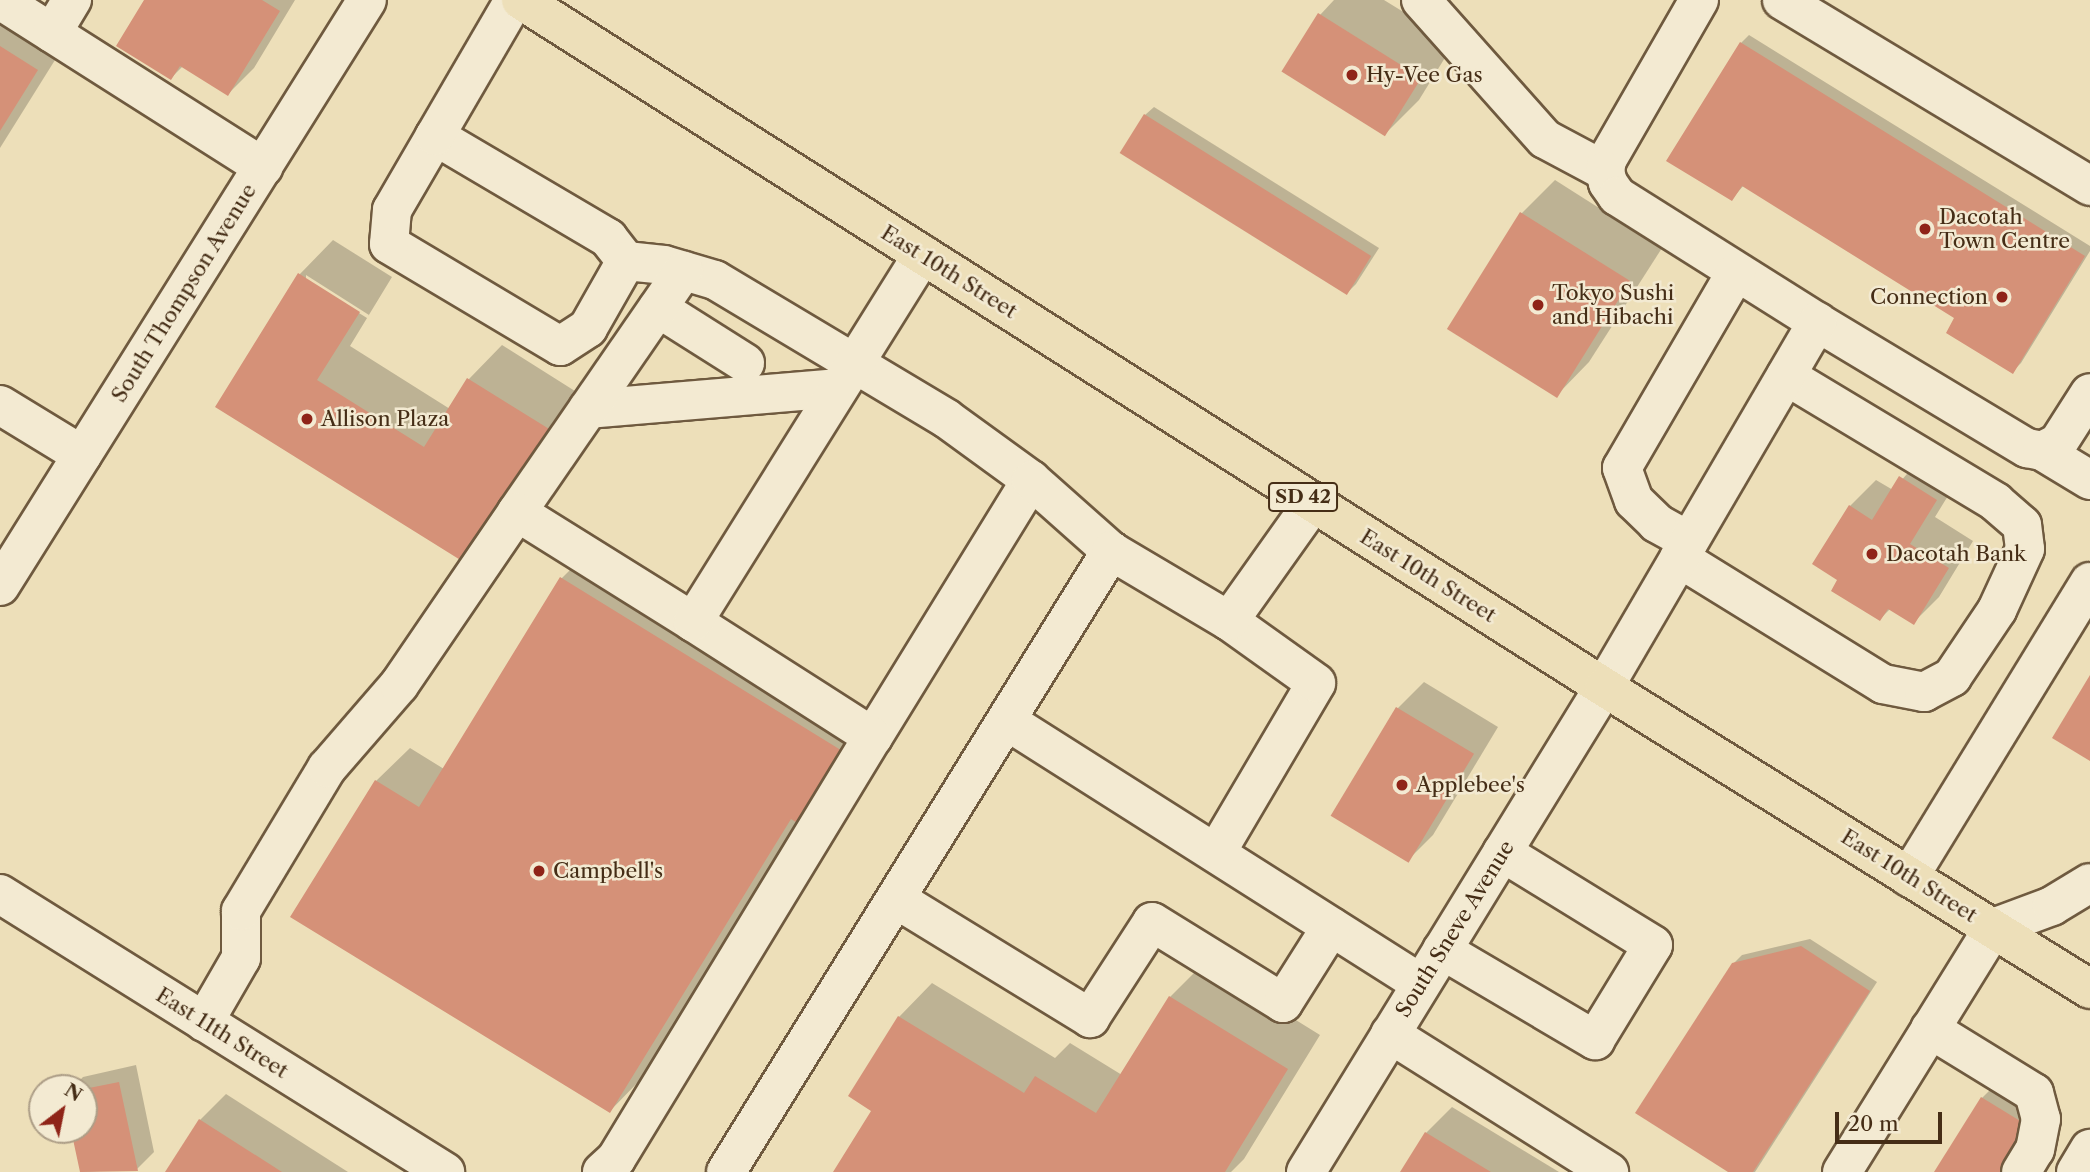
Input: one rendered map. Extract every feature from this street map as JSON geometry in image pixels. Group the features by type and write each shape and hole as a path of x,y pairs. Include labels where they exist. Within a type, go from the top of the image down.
{"main road":[{"name":"East 10th Street","path":"521,0 1604,687 2090,989"}],"street":[{"path":"1,0 263,167"},
{"path":"52,33 72,0"},
{"name":"South Thompson Avenue","path":"0,586 368,0"},
{"path":"514,0 392,210 389,244 559,346 588,328 626,261"},
{"path":"1421,0 1545,139 1605,172"},
{"path":"1699,0 1607,160 1605,172 1617,197 1817,322 2027,448 2042,450 2090,480"},
{"path":"1782,0 2090,186"},
{"path":"435,136 608,238 626,261 683,271 715,280 846,375 947,419 1031,480 1111,551 1229,621 1316,683 1216,853"},
{"path":"693,622 922,255"},
{"path":"204,1022 241,958 241,911 327,768 399,685 683,271"},
{"path":"1736,272 1622,468 1634,501 1684,549 1883,684 1924,692 1952,677 1997,610 2025,549 2022,525 1996,502 1786,376"},
{"path":"657,308 745,363"},
{"name":"South Sneve Avenue","path":"1306,1172 1604,687 1817,322"},
{"path":"587,409 846,375"},
{"path":"2042,450 2058,443 2064,436 2090,393"},
{"path":"0,405 82,455"},
{"path":"602,1172 617,1158 1031,480"},
{"path":"1229,621 1313,503"},
{"path":"517,512 873,737"},
{"path":"726,1172 1111,551"},
{"path":"1909,877 2090,582"},
{"path":"1007,721 1421,984"},
{"path":"1443,950 1595,1040 1653,945 1502,852"},
{"path":"1842,1172 1993,928 2052,906 2090,883"},
{"name":"East 11th Street","path":"0,894 204,1022 393,1159 445,1172"},
{"path":"896,899 1090,1018 1152,922 1283,1003 1331,927"},
{"path":"1930,1029 2034,1093 2041,1119 2035,1149 2021,1172"},
{"path":"1390,1034 1609,1172"},
{"path":"2076,1172 2090,1149"}],"building":[{"path":"144,0 262,0 280,11 228,96 180,66 171,80 116,46"},
{"name":"Hy-Vee Gas","path":"1318,13 1421,78 1385,136 1281,72"},
{"name":"Dacotah Town Centre","path":"1740,42 2085,256 2013,374 1946,333 1954,318 1742,186 1732,201 1666,161"},
{"path":"0,46 38,70 0,131"},
{"path":"1144,114 1371,256 1347,295 1120,153"},
{"name":"Tokyo Sushi and Hibachi","path":"1520,212 1630,281 1557,398 1447,329"},
{"name":"Allison Plaza","path":"298,273 360,312 317,380 424,447 467,378 554,432 470,566 215,407"},
{"name":"Dacotah Bank","path":"1899,476 1937,500 1910,544 1949,568 1914,625 1888,609 1880,621 1831,591 1837,580 1812,564 1849,505 1872,520"},
{"name":"Campbell's","path":"560,577 844,752 799,824 791,819 610,1113 290,917 375,780 419,807"},
{"path":"2090,675 2090,761 2052,738"},
{"name":"Applebee's","path":"1396,707 1474,754 1409,863 1331,816"},
{"path":"1801,946 1870,991 1753,1172 1728,1172 1635,1113 1732,963"},
{"path":"1169,996 1288,1069 1225,1172 833,1172 871,1111 848,1096 898,1016 1024,1093 1035,1076 1096,1113"},
{"path":"119,1082 138,1171 80,1172 74,1144 98,1144 98,1086"},
{"path":"1981,1097 2030,1127 2002,1172 1934,1172"},
{"path":"199,1119 282,1172 165,1172"},
{"path":"1425,1132 1491,1172 1400,1172"}],"place":[{"name":"Hy-Vee Gas","path":"1352,75"},
{"name":"Dacotah Town Centre","path":"1925,229"},
{"name":"Connection","path":"2002,297"},
{"name":"Tokyo Sushi and Hibachi","path":"1538,305"},
{"name":"Allison Plaza","path":"307,419"},
{"name":"Dacotah Bank","path":"1872,554"},
{"name":"Applebee's","path":"1402,785"},
{"name":"Campbell's","path":"539,871"}]}
